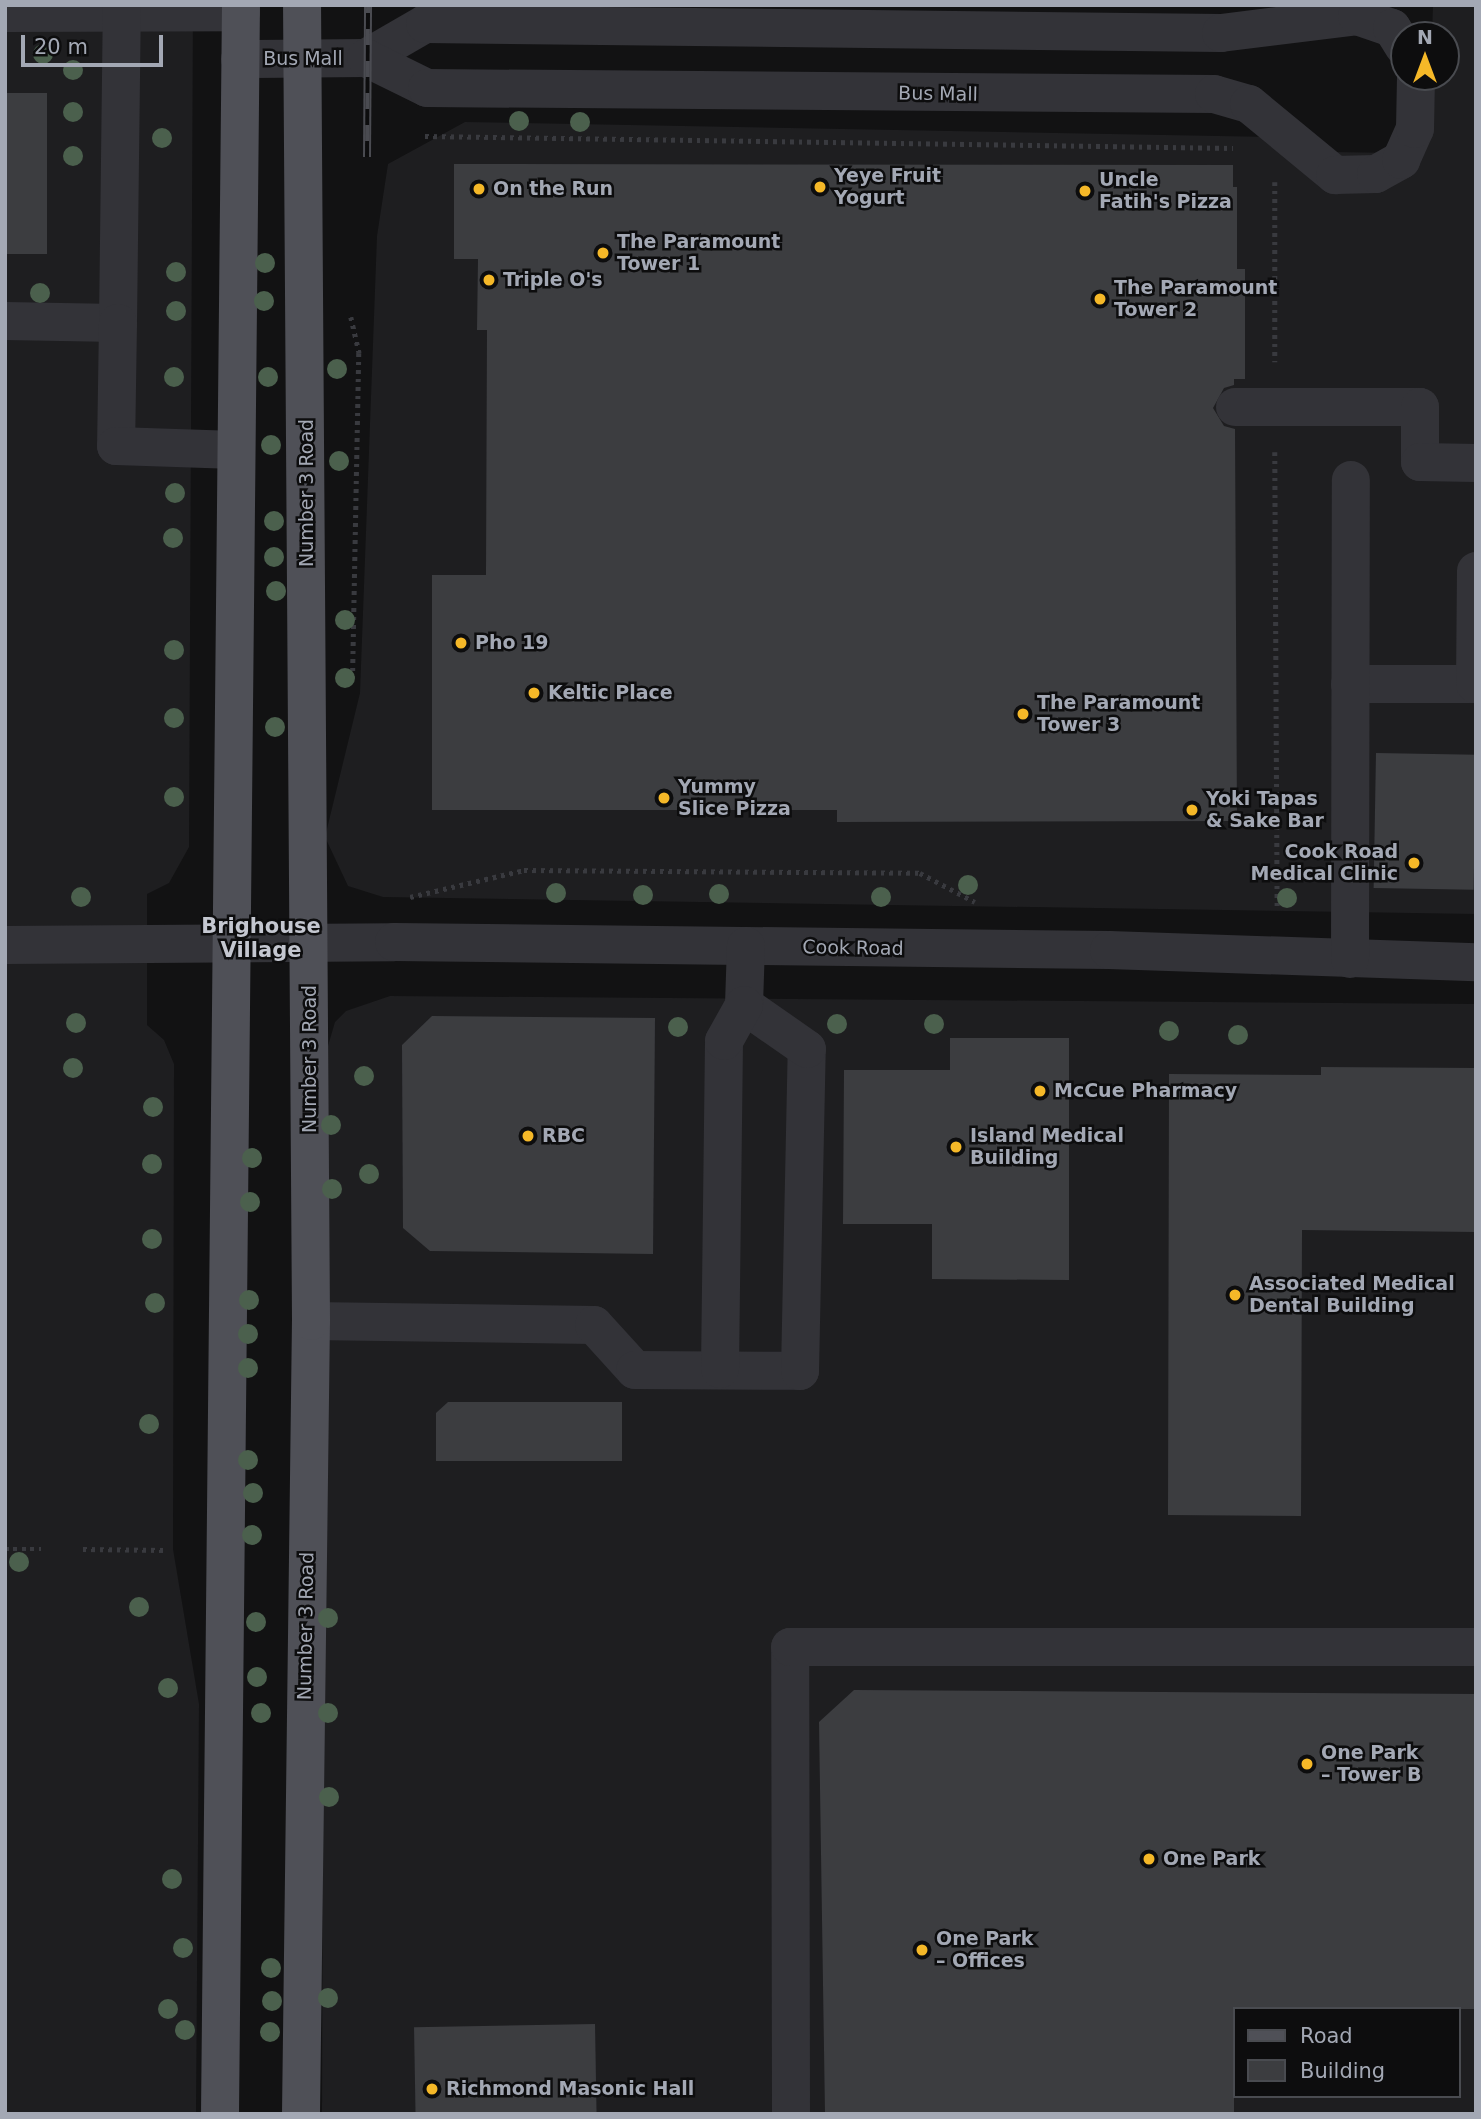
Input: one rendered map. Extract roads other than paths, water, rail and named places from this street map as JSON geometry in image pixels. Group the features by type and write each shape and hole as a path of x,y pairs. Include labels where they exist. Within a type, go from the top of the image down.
{"main road":[{"name":"Number 3 Road","path":"301,2114 311,1321 302,5"},
{"path":"220,2114 241,8"}],"street":[{"path":"5,13 241,8"},
{"path":"122,9 116,446 236,450"},
{"name":"Bus Mall","path":"366,58 425,24 1221,33 1276,30 1312,19 1357,16 1390,26"},
{"name":"Bus Mall","path":"240,59 366,58 427,88 1214,94 1249,104 1335,175 1376,174 1401,160 1415,129 1416,91"},
{"path":"5,321 118,323"},
{"path":"1235,407 1420,407 1420,462 1476,463"},
{"path":"1350,959 1351,480"},
{"path":"1350,684 1475,684 1476,571"},
{"name":"Cook Road","path":"5,945 366,942 1109,950 1476,962"},
{"path":"720,1369 724,1041 744,1005 746,946"},
{"path":"311,1321 594,1325 635,1370 800,1371 807,1049 744,1005"},
{"path":"791,2114 790,1647 1476,1647"}],"railway":[{"path":"367,157 368,5"}],"place":[{"name":"Yeye Fruit Yogurt","path":"820,187"},
{"name":"On the Run","path":"479,189"},
{"name":"Uncle Fatih's Pizza","path":"1085,191"},
{"name":"The Paramount Tower 1","path":"603,253"},
{"name":"Triple O's","path":"489,280"},
{"name":"The Paramount Tower 2","path":"1100,299"},
{"name":"Pho 19","path":"461,643"},
{"name":"Keltic Place","path":"534,693"},
{"name":"The Paramount Tower 3","path":"1023,714"},
{"name":"Yummy Slice Pizza","path":"664,798"},
{"name":"Yoki Tapas & Sake Bar","path":"1192,810"},
{"name":"Cook Road Medical Clinic","path":"1414,863"},
{"name":"McCue Pharmacy","path":"1040,1091"},
{"name":"RBC","path":"528,1136"},
{"name":"Island Medical Building","path":"956,1147"},
{"name":"Associated Medical Dental Building","path":"1235,1295"},
{"name":"One Park – Tower B","path":"1307,1764"},
{"name":"One Park","path":"1149,1859"},
{"name":"One Park – Offices","path":"922,1950"},
{"name":"Richmond Masonic Hall","path":"432,2089"}],"district":[{"name":"Brighouse Village","path":"261,938"}]}
